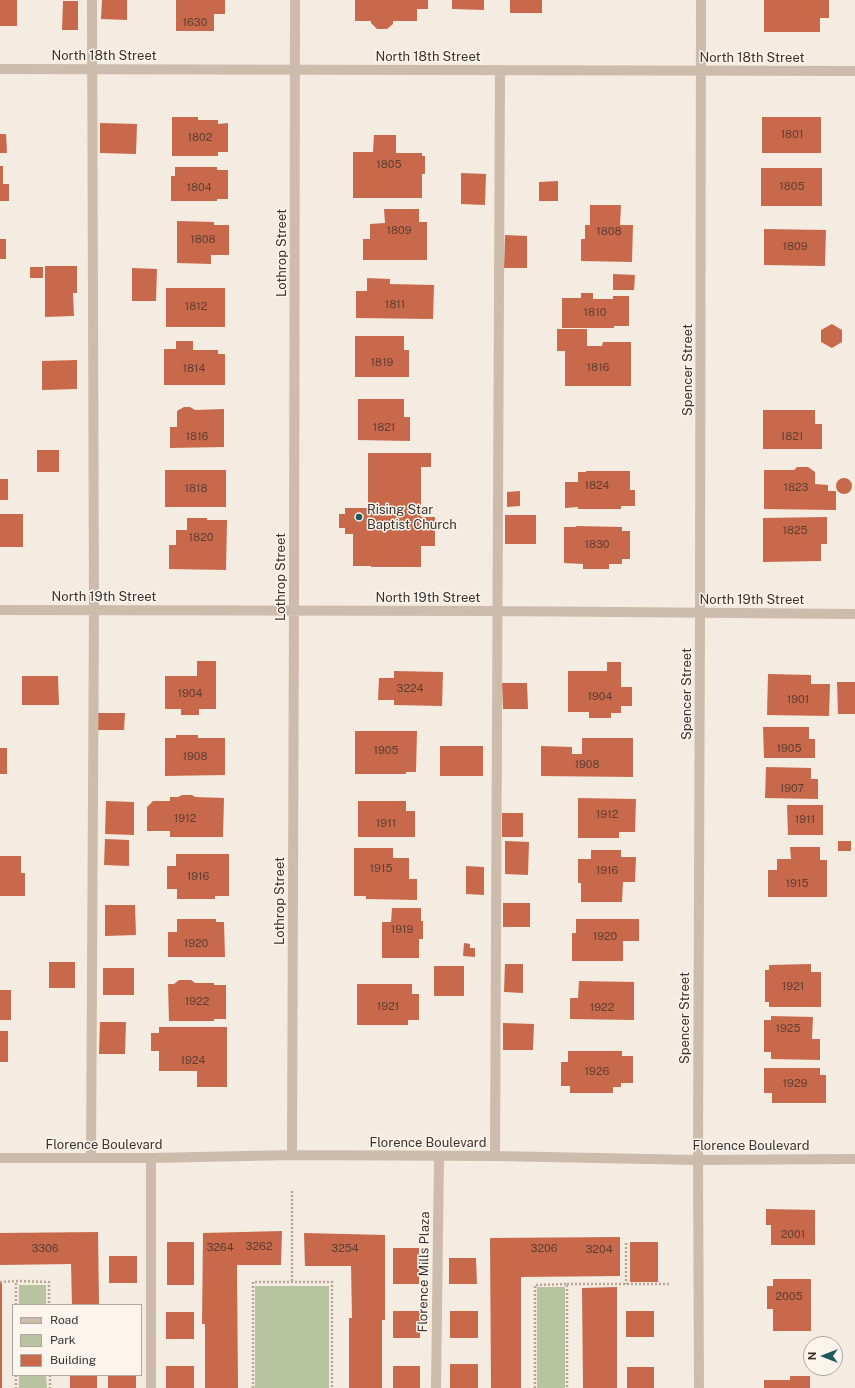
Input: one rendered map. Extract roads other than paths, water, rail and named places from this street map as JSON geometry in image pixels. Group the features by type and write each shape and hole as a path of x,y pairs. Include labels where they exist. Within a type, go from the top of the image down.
{"street":[{"path":"91,1158 94,610 92,0"},
{"name":"Lothrop Street","path":"292,1155 295,0"},
{"name":"Spencer Street","path":"699,1388 698,1160 701,0"},
{"name":"North 18th Street","path":"0,69 855,71"},
{"path":"495,1156 500,71"},
{"name":"North 19th Street","path":"0,610 294,610 855,614"},
{"name":"Florence Boulevard","path":"0,1158 151,1158 292,1155 495,1156 698,1160 855,1159"},
{"name":"Florence Mills Plaza","path":"436,1388 439,1156"},
{"path":"151,1158 151,1388"}],"place":[{"name":"Rising Star Baptist Church","path":"359,517"}]}
